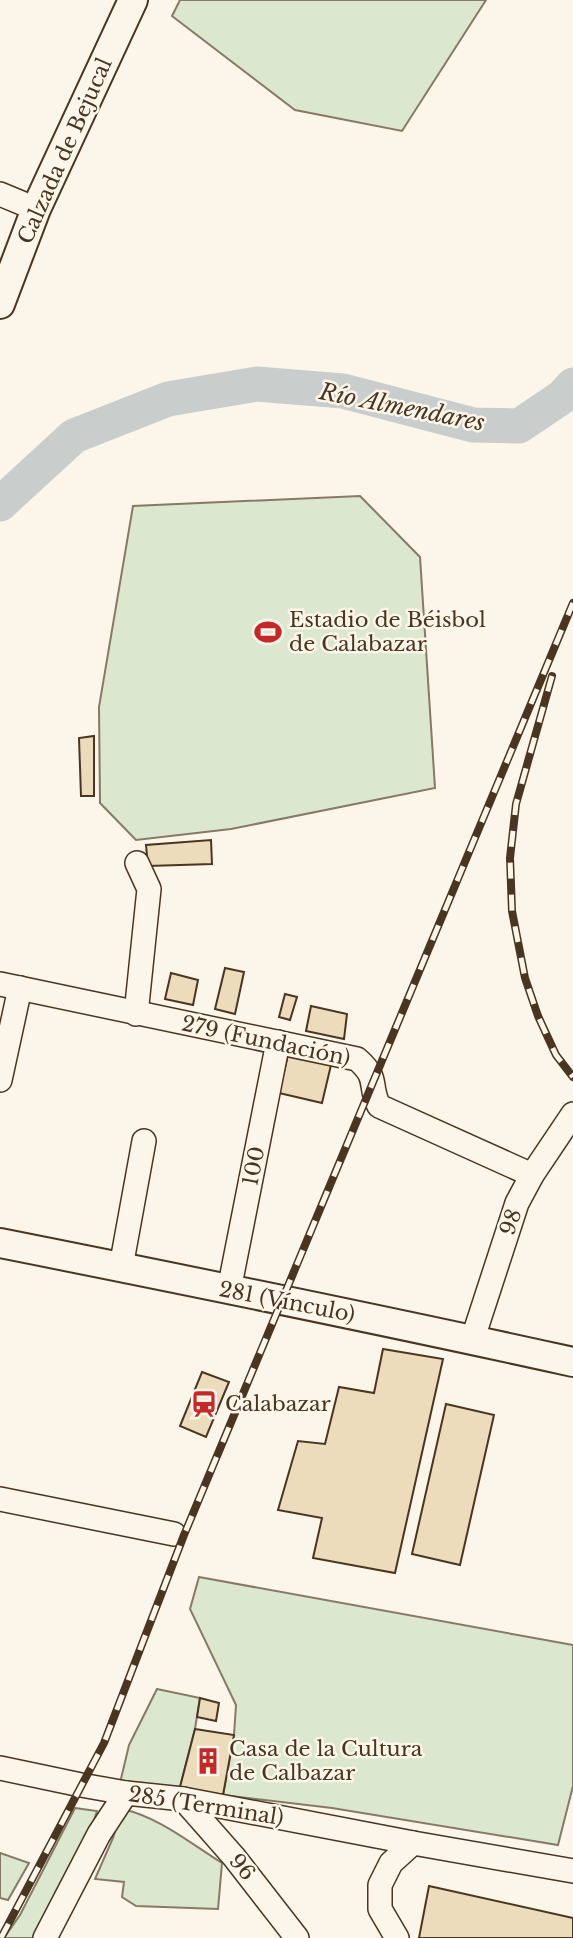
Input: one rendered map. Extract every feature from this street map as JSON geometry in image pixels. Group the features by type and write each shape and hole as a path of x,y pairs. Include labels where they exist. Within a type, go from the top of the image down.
{"main road":[{"name":"Calzada de Bejucal","path":"0,304 36,209 133,0"},
{"name":"281 (Vínculo)","path":"0,1243 283,1300 573,1363"}],"street":[{"path":"0,194 36,209"},
{"path":"136,1014 149,890 137,863"},
{"path":"0,1080 10,987"},
{"name":"279 (Fundación)","path":"10,987 357,1059 370,1071 379,1106 532,1175"},
{"name":"100","path":"229,1290 278,1042"},
{"name":"98","path":"472,1341 517,1203 532,1175 573,1114"},
{"path":"121,1267 144,1141"},
{"path":"0,1499 174,1534"},
{"name":"285 (Terminal)","path":"0,1768 126,1793 183,1799 573,1871"},
{"path":"45,1938 99,1834 126,1793"},
{"name":"96","path":"183,1799 234,1857 297,1938"},
{"path":"397,1938 380,1909 380,1885 391,1863 413,1843"}],"green space":[{"path":"180,0 486,0 402,131 295,110 172,16"},
{"name":"Estadio de Béisbol de Calabazar","path":"360,496 420,557 435,788 231,829 136,840 100,803 99,707 133,506"},
{"path":"199,1577 573,1645 573,1786 558,1845 332,1808 223,1795 234,1735 236,1705 190,1609"},
{"path":"157,1689 200,1698 180,1787 120,1783 129,1745"},
{"path":"75,1808 97,1811 87,1842 34,1938 4,1938 20,1915"},
{"path":"122,1809 161,1824 222,1863 218,1909 136,1906 122,1897 124,1882 95,1879"},
{"path":"0,1853 29,1863 8,1900 0,1898"}],"building":[{"path":"94,736 94,796 81,796 79,738"},
{"path":"211,840 212,864 148,866 146,845"},
{"path":"225,968 244,972 235,1014 215,1009"},
{"path":"171,973 198,980 193,1005 165,999"},
{"path":"285,994 297,997 290,1020 279,1017"},
{"path":"311,1006 347,1014 344,1039 306,1031"},
{"path":"288,1055 331,1065 322,1103 279,1093"},
{"path":"383,1349 443,1359 395,1573 313,1558 322,1518 278,1510 298,1441 325,1444 339,1387 374,1393"},
{"name":"Calabazar","path":"202,1372 229,1382 206,1437 180,1426"},
{"path":"446,1404 494,1415 460,1565 412,1554"},
{"path":"200,1698 219,1703 216,1721 197,1717"},
{"name":"Casa de la Cultura de Calbazar","path":"195,1729 234,1735 223,1795 180,1787"},
{"path":"429,1886 573,1918 573,1938 419,1938"}],"waterway":[{"name":"Río Almendares","path":"0,504 74,436 168,399 257,384 343,391 473,425 519,426 562,397 573,385"}],"railway":[{"path":"1,1938 104,1743 184,1535 573,603"},
{"path":"552,676 516,804 510,858 512,911 525,978 538,1016 556,1055 573,1077"}],"place":[{"name":"Estadio de Béisbol de Calabazar","path":"268,632"},
{"name":"Calabazar","path":"204,1404"},
{"name":"Casa de la Cultura de Calbazar","path":"208,1761"}]}
